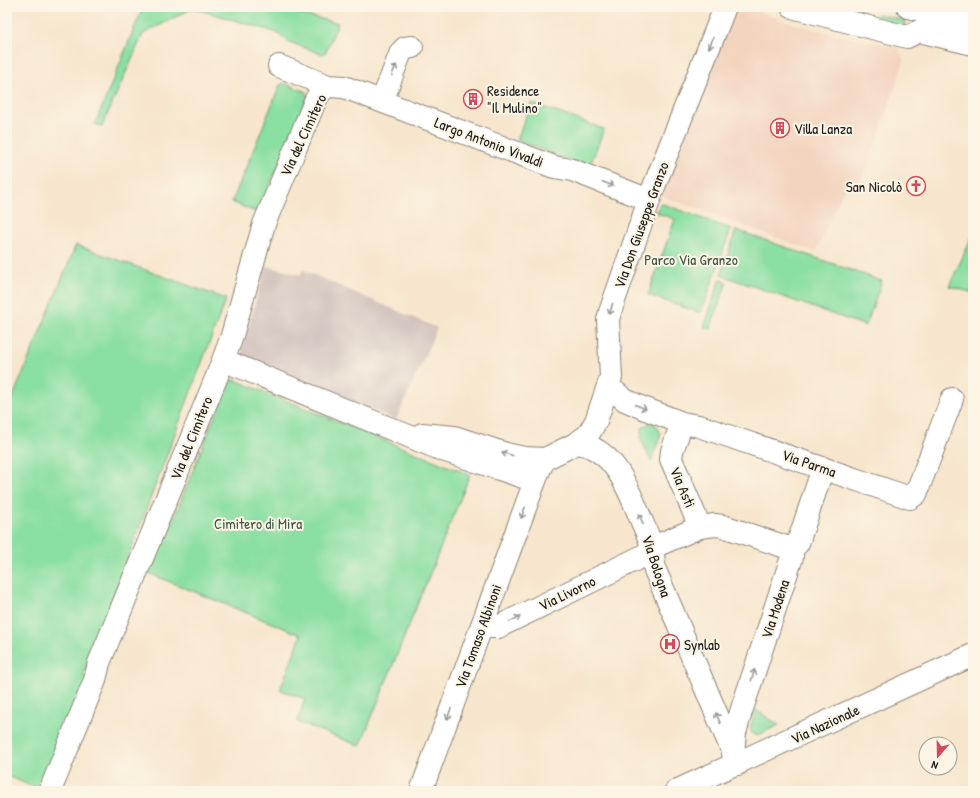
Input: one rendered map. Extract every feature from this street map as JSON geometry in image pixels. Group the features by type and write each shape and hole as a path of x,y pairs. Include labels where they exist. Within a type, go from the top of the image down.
{"street":[{"name":"Via Don Giuseppe Granzo","path":"577,442 588,435 609,387 611,377 608,320 610,312 650,200 725,7"},
{"path":"792,7 907,37 950,20"},
{"path":"908,7 950,20 973,22"},
{"path":"950,20 973,44"},
{"path":"382,101 401,52 405,48 412,47"},
{"name":"Largo Antonio Vivaldi","path":"279,66 328,86 344,87 554,167 572,170 650,200"},
{"name":"Via del Cimitero","path":"50,791 95,680 99,662 223,360 264,224 316,99 321,91 328,86"},
{"path":"223,360 440,449 535,481"},
{"name":"Via Parma","path":"609,387 625,400 682,424 698,426 910,498 916,494 952,399"},
{"name":"Via Asti","path":"682,424 672,451 671,459 700,527"},
{"path":"387,427 410,433 454,437 506,454 525,458 545,459 577,442"},
{"name":"Via Bologna","path":"577,442 586,444 596,449 617,469 624,480 652,547 655,570 736,759"},
{"name":"Via Tomaso Albinoni","path":"421,791 535,481 545,459"},
{"name":"Via Modena","path":"736,759 735,733 741,712 792,557 792,549 798,543 823,468"},
{"name":"Via Asti","path":"652,547 708,525 723,526 792,549"},
{"name":"Via Livorno","path":"485,617 489,627 498,627 645,555 652,547"},
{"name":"Via Nazionale","path":"676,791 704,785 736,759 973,655"}],"shaded area":[{"path":"731,7 747,7 784,21 827,33 898,48 904,61 874,149 857,189 846,184 816,252 662,196"},
{"path":"266,266 300,275 303,270 437,328 396,420 245,357 242,350"}],"green space":[{"path":"143,7 271,7 338,23 326,52 322,54 289,42 275,32 193,8 143,34 102,126 95,124"},
{"path":"836,7 850,7 865,11 863,19 834,12"},
{"path":"878,14 906,21 904,29 875,22"},
{"path":"283,83 307,92 308,95 258,213 232,202 280,85"},
{"path":"531,103 604,129 589,168 517,140"},
{"name":"Parco Via Granzo","path":"660,203 731,229 701,313 648,295 675,219 657,213"},
{"path":"736,230 882,281 866,326 721,275"},
{"path":"973,235 973,293 949,286"},
{"path":"76,245 226,299 83,676 89,679 43,791 7,776 7,411"},
{"path":"720,279 727,282 710,329 704,327"},
{"name":"Cimitero di Mira","path":"230,378 470,475 360,746 297,722 305,699 280,690 301,635 148,573 178,508"},
{"path":"649,423 656,425 661,434 651,461 641,439 642,428"},
{"path":"756,710 779,725 758,735 752,734 750,728"}],"place":[{"name":"Residence \"Il Mulino\"","path":"473,99"},
{"name":"Villa Lanza","path":"780,128"},
{"name":"San Nicolò","path":"916,186"},
{"name":"Synlab","path":"670,644"}]}
